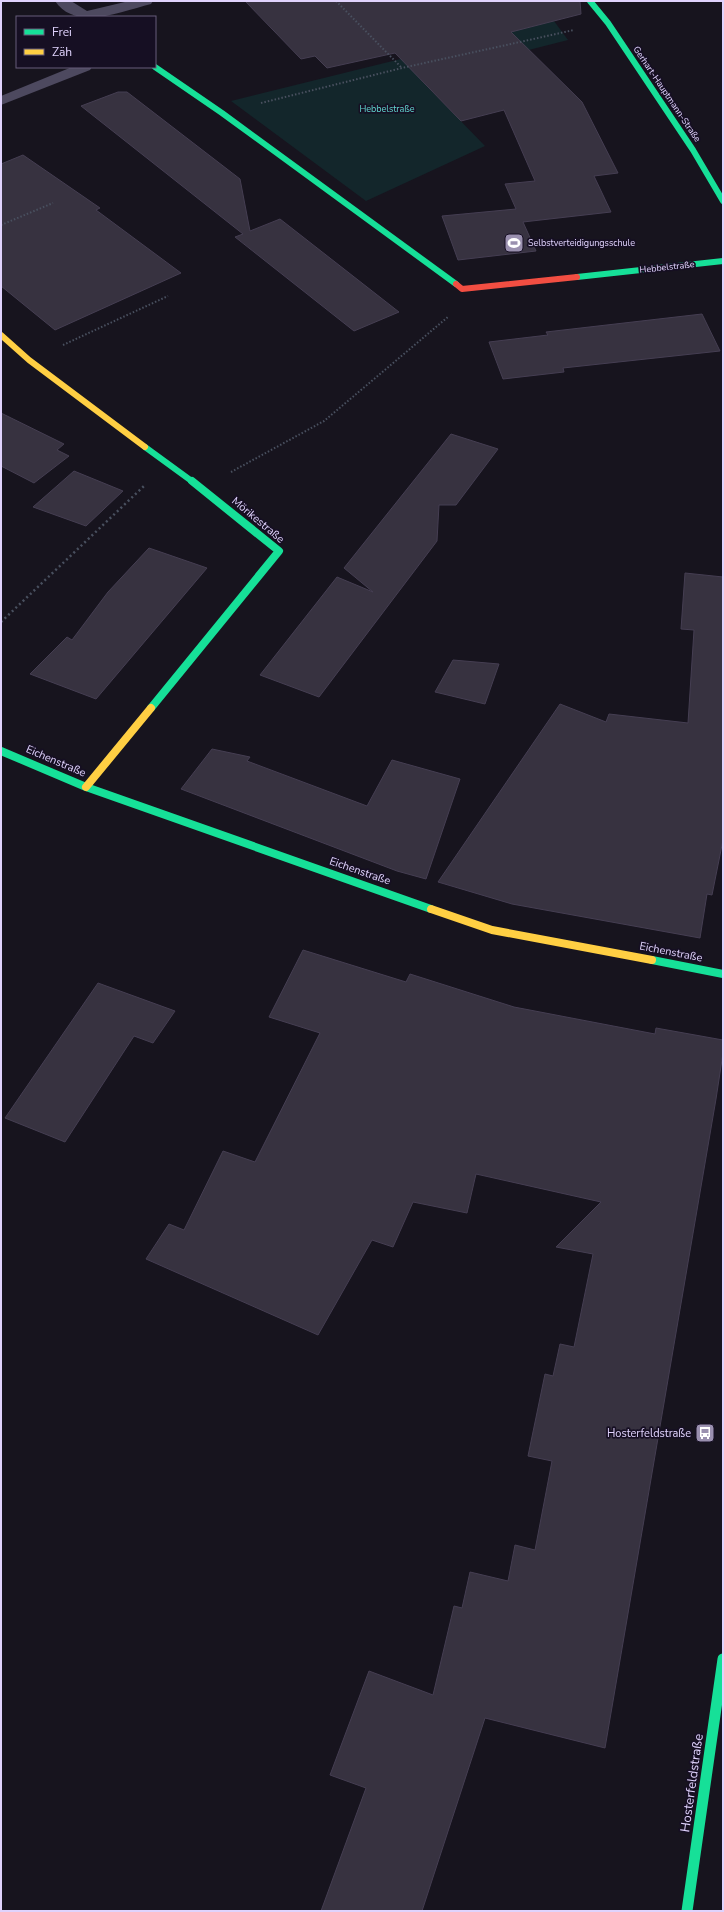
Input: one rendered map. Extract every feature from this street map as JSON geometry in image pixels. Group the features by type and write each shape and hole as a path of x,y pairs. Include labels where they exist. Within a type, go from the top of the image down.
{"street":[{"path":"62,1 85,16 146,1"},
{"name":"Gerhart-Hauptmann-Straße","path":"590,1 608,24 693,150 723,201"},
{"path":"1,100 81,68"},
{"path":"156,68 222,113 462,289"},
{"name":"Hebbelstraße","path":"462,289 723,261"},
{"name":"Mörikestraße","path":"1,335 29,360 201,488 279,551 86,787"},
{"name":"Eichenstraße","path":"1,751 86,787 492,930 723,974"},
{"name":"Hosterfeldstraße","path":"687,1911 723,1659"}],"path":[{"path":"336,1 402,68"},
{"path":"222,113 402,68 550,34 608,24"},
{"path":"1,224 53,203"},
{"path":"201,488 324,421 457,309 462,289"},
{"path":"29,360 168,296"},
{"path":"1,622 167,464"}],"green space":[{"path":"554,21 568,40 419,78 485,146 366,201 231,101"}],"building":[{"path":"245,1 580,1 581,14 511,32 582,102 618,173 594,176 611,212 523,222 536,251 458,260 442,216 516,209 505,184 535,181 504,110 461,121 395,53 327,68 315,56 301,59"},
{"path":"118,92 127,92 240,179 250,231 280,219 399,312 354,331 235,237 243,234 81,106"},
{"path":"23,155 100,208 96,210 181,273 55,330 1,286 1,164"},
{"path":"702,314 720,351 563,368 564,372 503,379 489,342 548,335 546,332"},
{"path":"1,413 64,444 57,450 69,456 34,483 1,466"},
{"path":"451,434 498,449 456,505 439,505 437,541 319,697 260,675 337,577 373,592 344,568"},
{"path":"74,471 123,491 86,526 33,507"},
{"path":"149,548 207,568 96,699 30,674 67,637 72,640 108,592"},
{"path":"685,573 723,577 723,840 712,895 707,894 700,938 512,904 438,882 560,704 606,722 609,714 688,723 694,630 681,629"},
{"path":"453,660 499,664 485,704 435,692"},
{"path":"212,749 250,757 247,761 367,806 392,760 460,779 426,879 397,871 181,789"},
{"path":"303,950 406,982 410,974 514,1007 655,1034 656,1028 723,1040 723,1053 716,1099 605,1748 485,1718 422,1911 321,1911 366,1788 330,1775 369,1671 433,1695 454,1606 462,1608 470,1572 508,1581 515,1545 535,1550 552,1461 528,1456 545,1374 553,1376 560,1344 574,1347 593,1254 556,1247 601,1202 476,1174 467,1213 413,1202 393,1247 372,1240 318,1335 146,1259 169,1224 184,1230 223,1151 255,1162 320,1033 269,1017"},
{"path":"98,983 175,1011 153,1043 134,1036 65,1142 5,1118"}],"traffic: fast":[{"path":"590,1 608,23 693,150 723,201"},
{"path":"156,68 222,113 456,284"},
{"path":"577,277 723,261"},
{"path":"145,447 201,488 279,551 151,708"},
{"path":"1,751 86,787 431,909"},
{"path":"652,960 723,974"},
{"path":"687,1911 723,1659"}],"traffic: slow":[{"path":"1,335 29,360 145,447"},
{"path":"86,787 151,708"},
{"path":"431,909 492,930 652,960"}],"traffic: jam":[{"path":"456,284 462,289 577,277"}],"place":[{"name":"Selbstverteidigungsschule","path":"514,243"},
{"name":"Hosterfeldstraße","path":"705,1433"}]}
